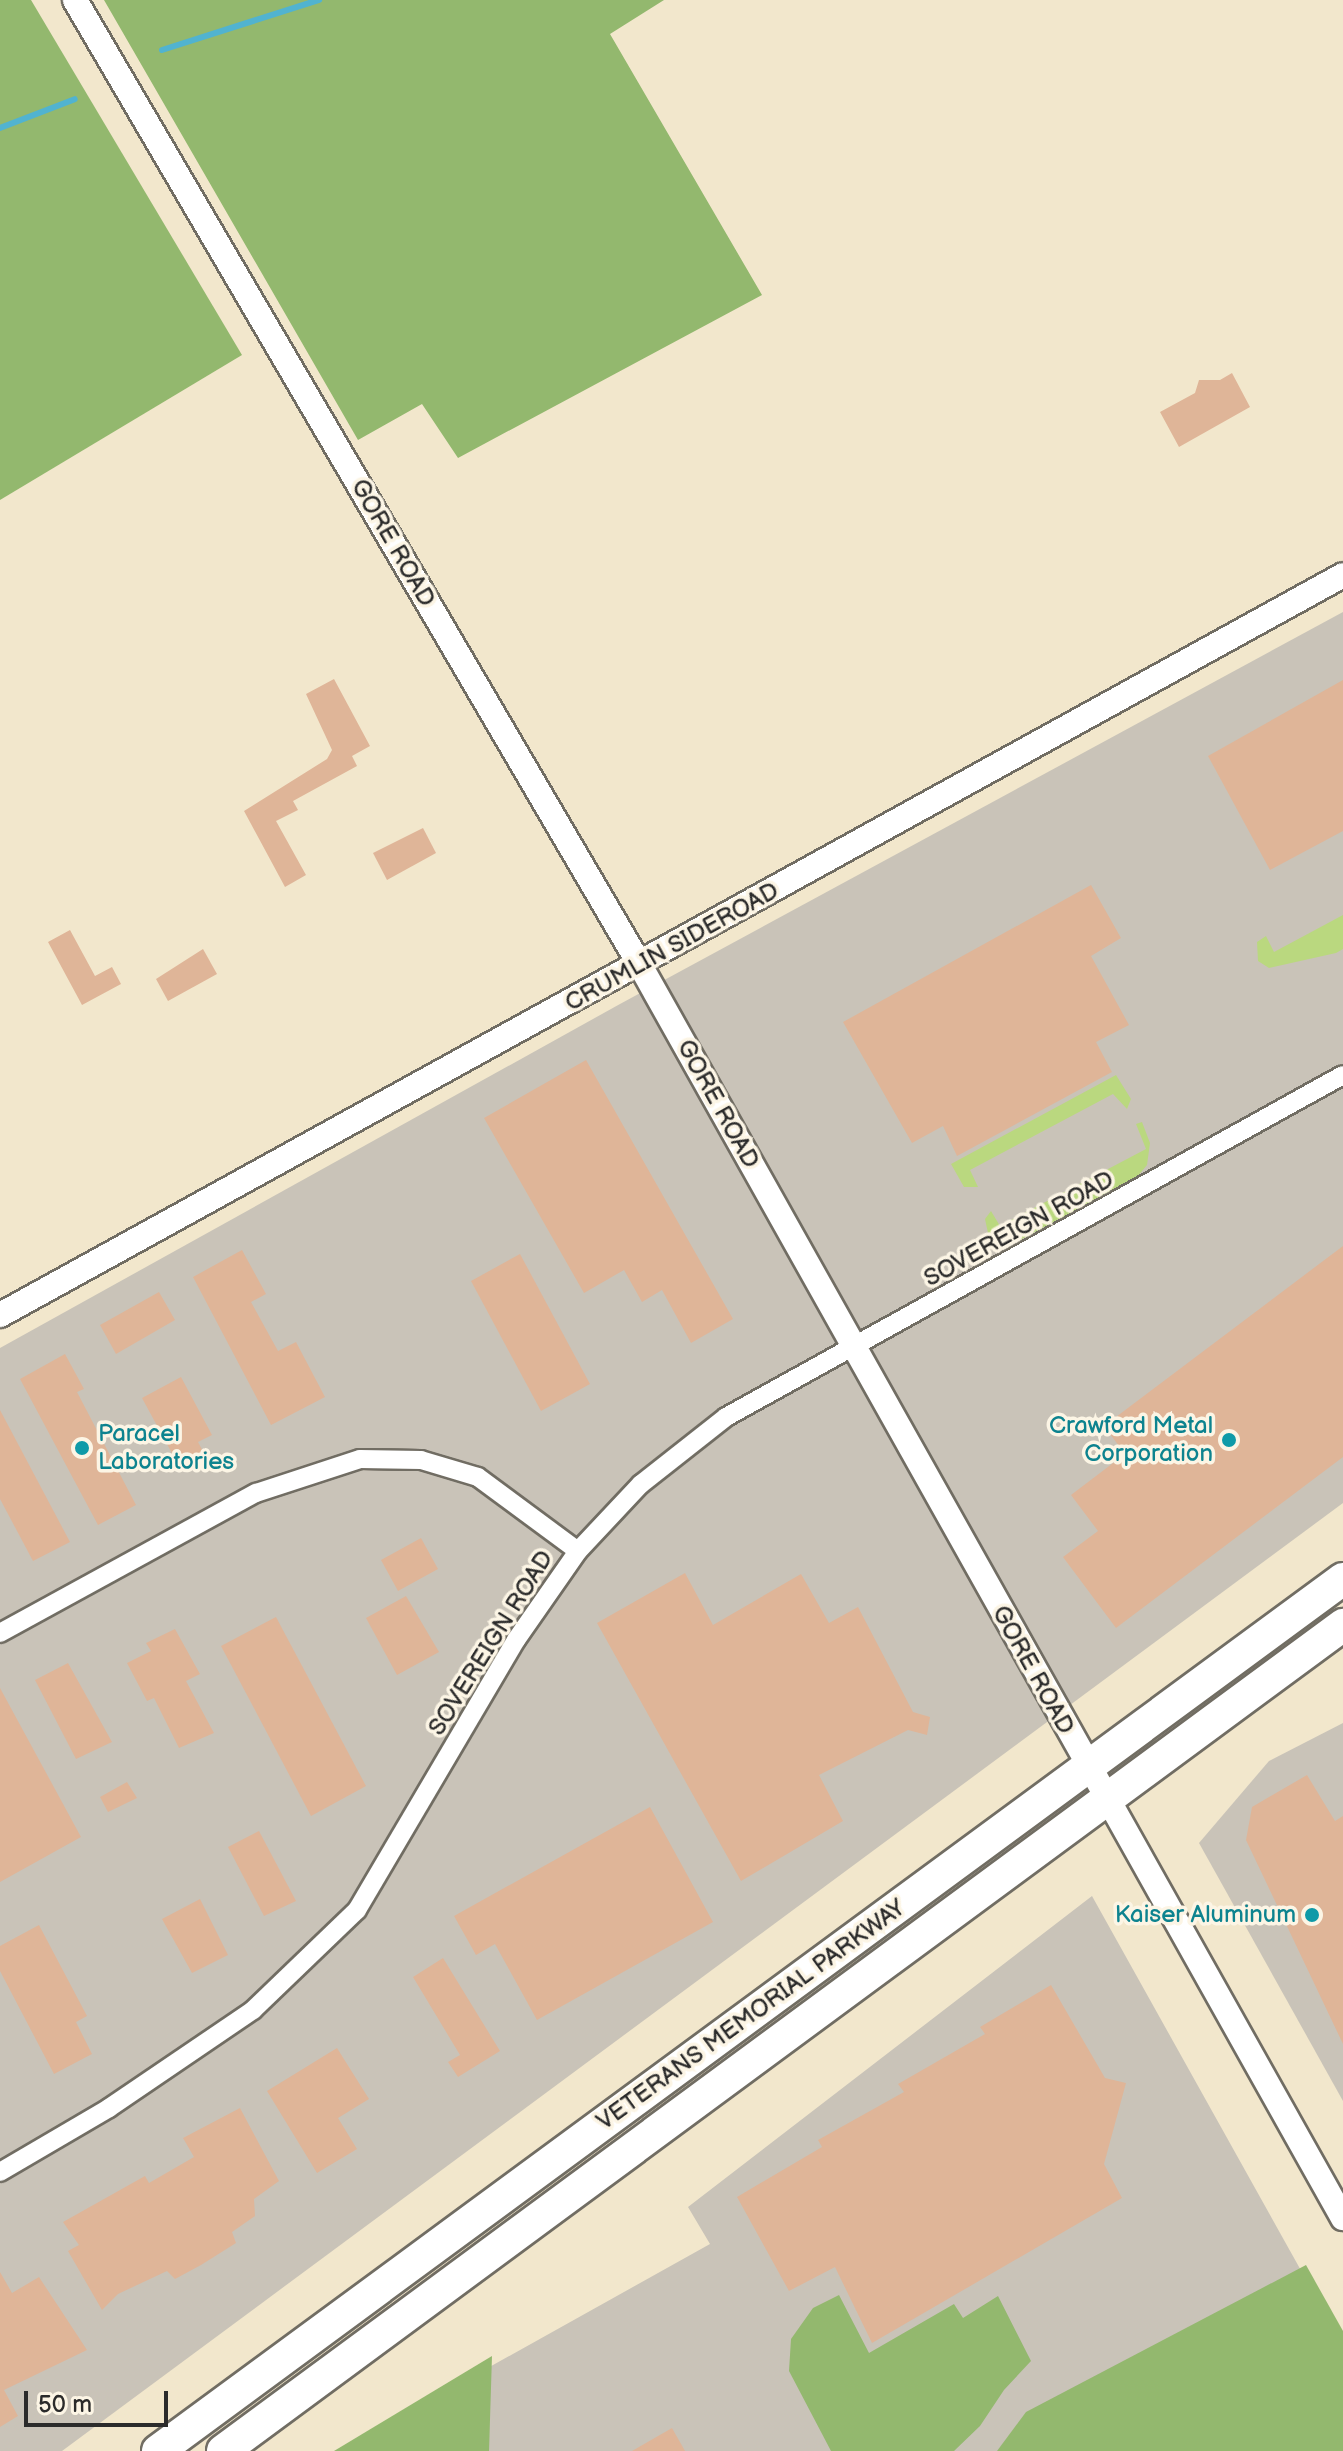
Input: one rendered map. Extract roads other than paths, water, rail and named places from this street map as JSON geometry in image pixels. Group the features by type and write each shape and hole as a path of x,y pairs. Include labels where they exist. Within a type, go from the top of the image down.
{"highway":[{"name":"VETERANS MEMORIAL PARKWAY","path":"158,2451 1343,1579"},
{"name":"VETERANS MEMORIAL PARKWAY","path":"223,2451 1343,1625"}],"main road":[{"name":"GORE ROAD","path":"75,0 640,965 1087,1768 1343,2218"},
{"name":"CRUMLIN SIDEROAD","path":"0,1315 1343,575"}],"street":[{"name":"SOVEREIGN ROAD","path":"0,2172 109,2108 253,2010 357,1910 516,1640 578,1551 641,1484 726,1417 1343,1075"},
{"path":"0,1633 256,1493 360,1459 421,1460 478,1477 578,1551"}],"waterway":[{"path":"162,50 319,0"},
{"path":"0,128 75,99"}],"place":[{"name":"Crawford Metal Corporation","path":"1229,1440"},
{"name":"Paracel Laboratories","path":"82,1448"},
{"name":"Kaiser Aluminum","path":"1312,1915"}]}
